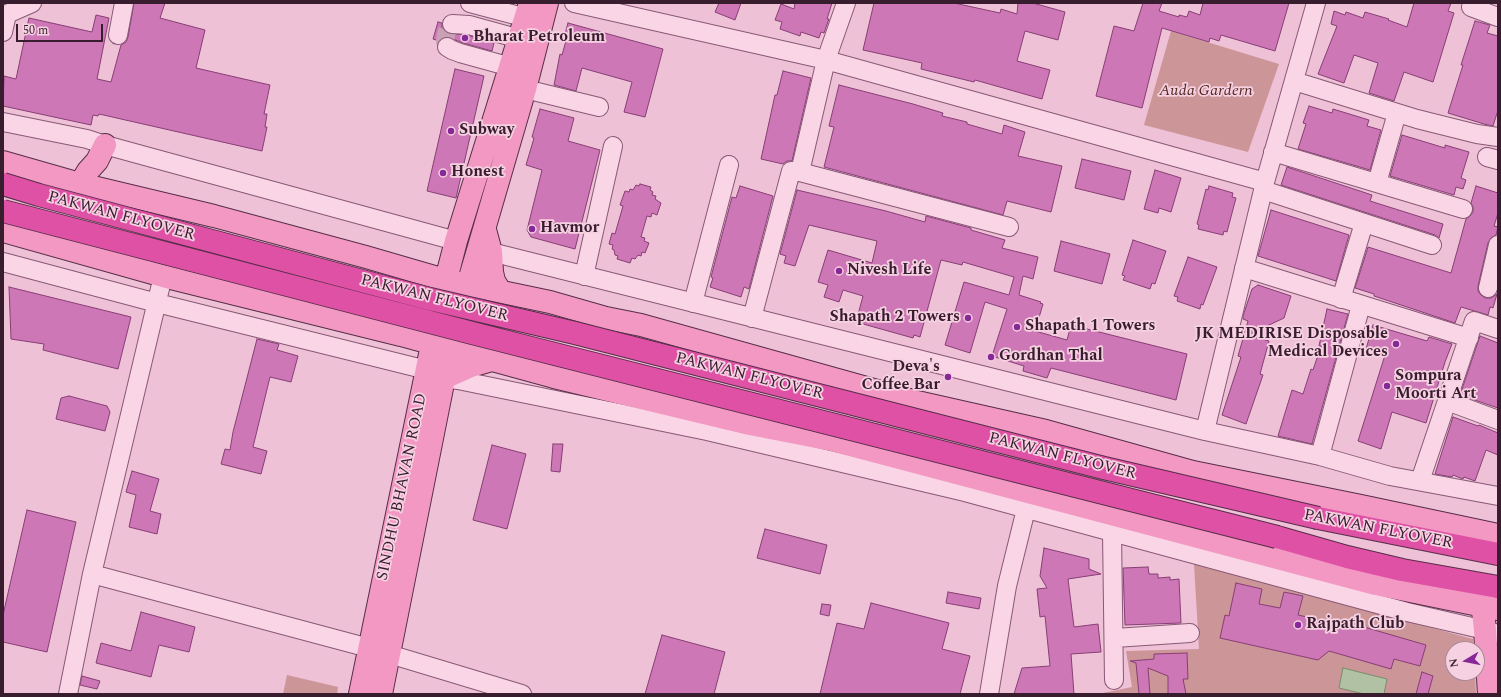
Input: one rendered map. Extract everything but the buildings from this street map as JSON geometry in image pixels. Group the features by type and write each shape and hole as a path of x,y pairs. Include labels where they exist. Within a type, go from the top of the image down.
{"highway":[{"name":"PAKWAN FLYOVER","path":"3,184 39,195 430,299 575,333 1104,468 1318,518 1498,554"},
{"name":"PAKWAN FLYOVER","path":"3,211 472,333 1277,537 1347,557 1402,570 1489,585"}],"main road":[{"name":"SINDHU BHAVAN ROAD","path":"360,694 379,651 435,374 440,346 446,280 501,64 520,39 536,12"},
{"name":"SINDHU BHAVAN ROAD","path":"440,346 467,285 485,229 525,89 536,12"},
{"path":"80,184 88,171 97,161 105,145"},
{"path":"3,162 80,184 214,216 446,280 550,302 606,318 642,325 918,402 1046,431 1193,472 1498,535"},
{"path":"485,229 491,252 494,281 500,291"},
{"path":"3,231 164,276 401,335 554,377 713,424 750,424 832,440 1028,500 1376,584 1490,607"},
{"path":"353,324 358,306 366,257"},
{"path":"401,335 435,374 492,360"},
{"path":"1488,694 1491,632 1489,585"},
{"name":"SINDHU BHAVAN ROAD","path":"379,651 381,694"}],"street":[{"path":"3,32 7,14 32,3"},
{"path":"118,35 124,3"},
{"path":"470,3 504,12 536,12"},
{"path":"574,3 826,60 1264,186 1364,223 1432,245"},
{"path":"800,172 826,60 846,3"},
{"path":"1205,431 1264,186 1316,3"},
{"path":"1471,8 1498,17"},
{"path":"447,47 456,52 501,64 499,33 504,12"},
{"path":"452,24 469,25 520,39"},
{"path":"1294,81 1397,113 1477,134 1498,137"},
{"path":"525,89 599,107"},
{"path":"1377,183 1397,113"},
{"path":"3,122 87,139 456,241"},
{"path":"584,276 613,146"},
{"path":"1273,152 1463,209"},
{"path":"693,303 729,164"},
{"path":"752,318 792,171 1010,227"},
{"path":"1342,299 1364,223"},
{"path":"1488,288 1498,245"},
{"path":"491,252 1205,431 1320,456 1390,476 1498,496"},
{"path":"3,262 458,380 713,424"},
{"path":"1244,268 1469,338"},
{"path":"68,694 92,574 164,276"},
{"path":"1320,456 1362,305"},
{"path":"1420,481 1474,321 1498,329"},
{"path":"1447,401 1498,420"},
{"path":"989,694 1007,586 1028,500 1112,532 1407,612 1491,632"},
{"path":"1112,532 1115,638 1114,680"},
{"path":"92,574 379,651 522,694"},
{"path":"1115,638 1190,633"}],"green space":[{"name":"Auda Gardern","path":"1171,31 1279,64 1248,152 1144,125"},
{"path":"1194,564 1473,639 1473,641 1445,641 1445,681 1475,681 1476,694 1098,694 1132,687 1126,651 1199,649"},
{"path":"287,675 338,687 337,694 283,694"}],"shaded area":[{"path":"1343,668 1387,679 1384,694 1364,694 1339,688"}],"tunnel":[{"path":"447,47 445,41 446,35 448,28 452,24"}],"place":[{"name":"Bharat Petroleum","path":"465,38"},
{"name":"Subway","path":"451,131"},
{"name":"Honest","path":"443,173"},
{"name":"Havmor","path":"532,229"},
{"name":"Nivesh Life","path":"839,271"},
{"name":"Shapath 2 Towers","path":"968,318"},
{"name":"Shapath 1 Towers","path":"1017,327"},
{"name":"JK MEDIRISE Disposable Medical Devices","path":"1396,344"},
{"name":"Gordhan Thal","path":"991,357"},
{"name":"Deva's Coffee Bar","path":"948,377"},
{"name":"Sompura Moorti Art","path":"1387,386"},
{"name":"Rajpath Club","path":"1298,625"}]}
